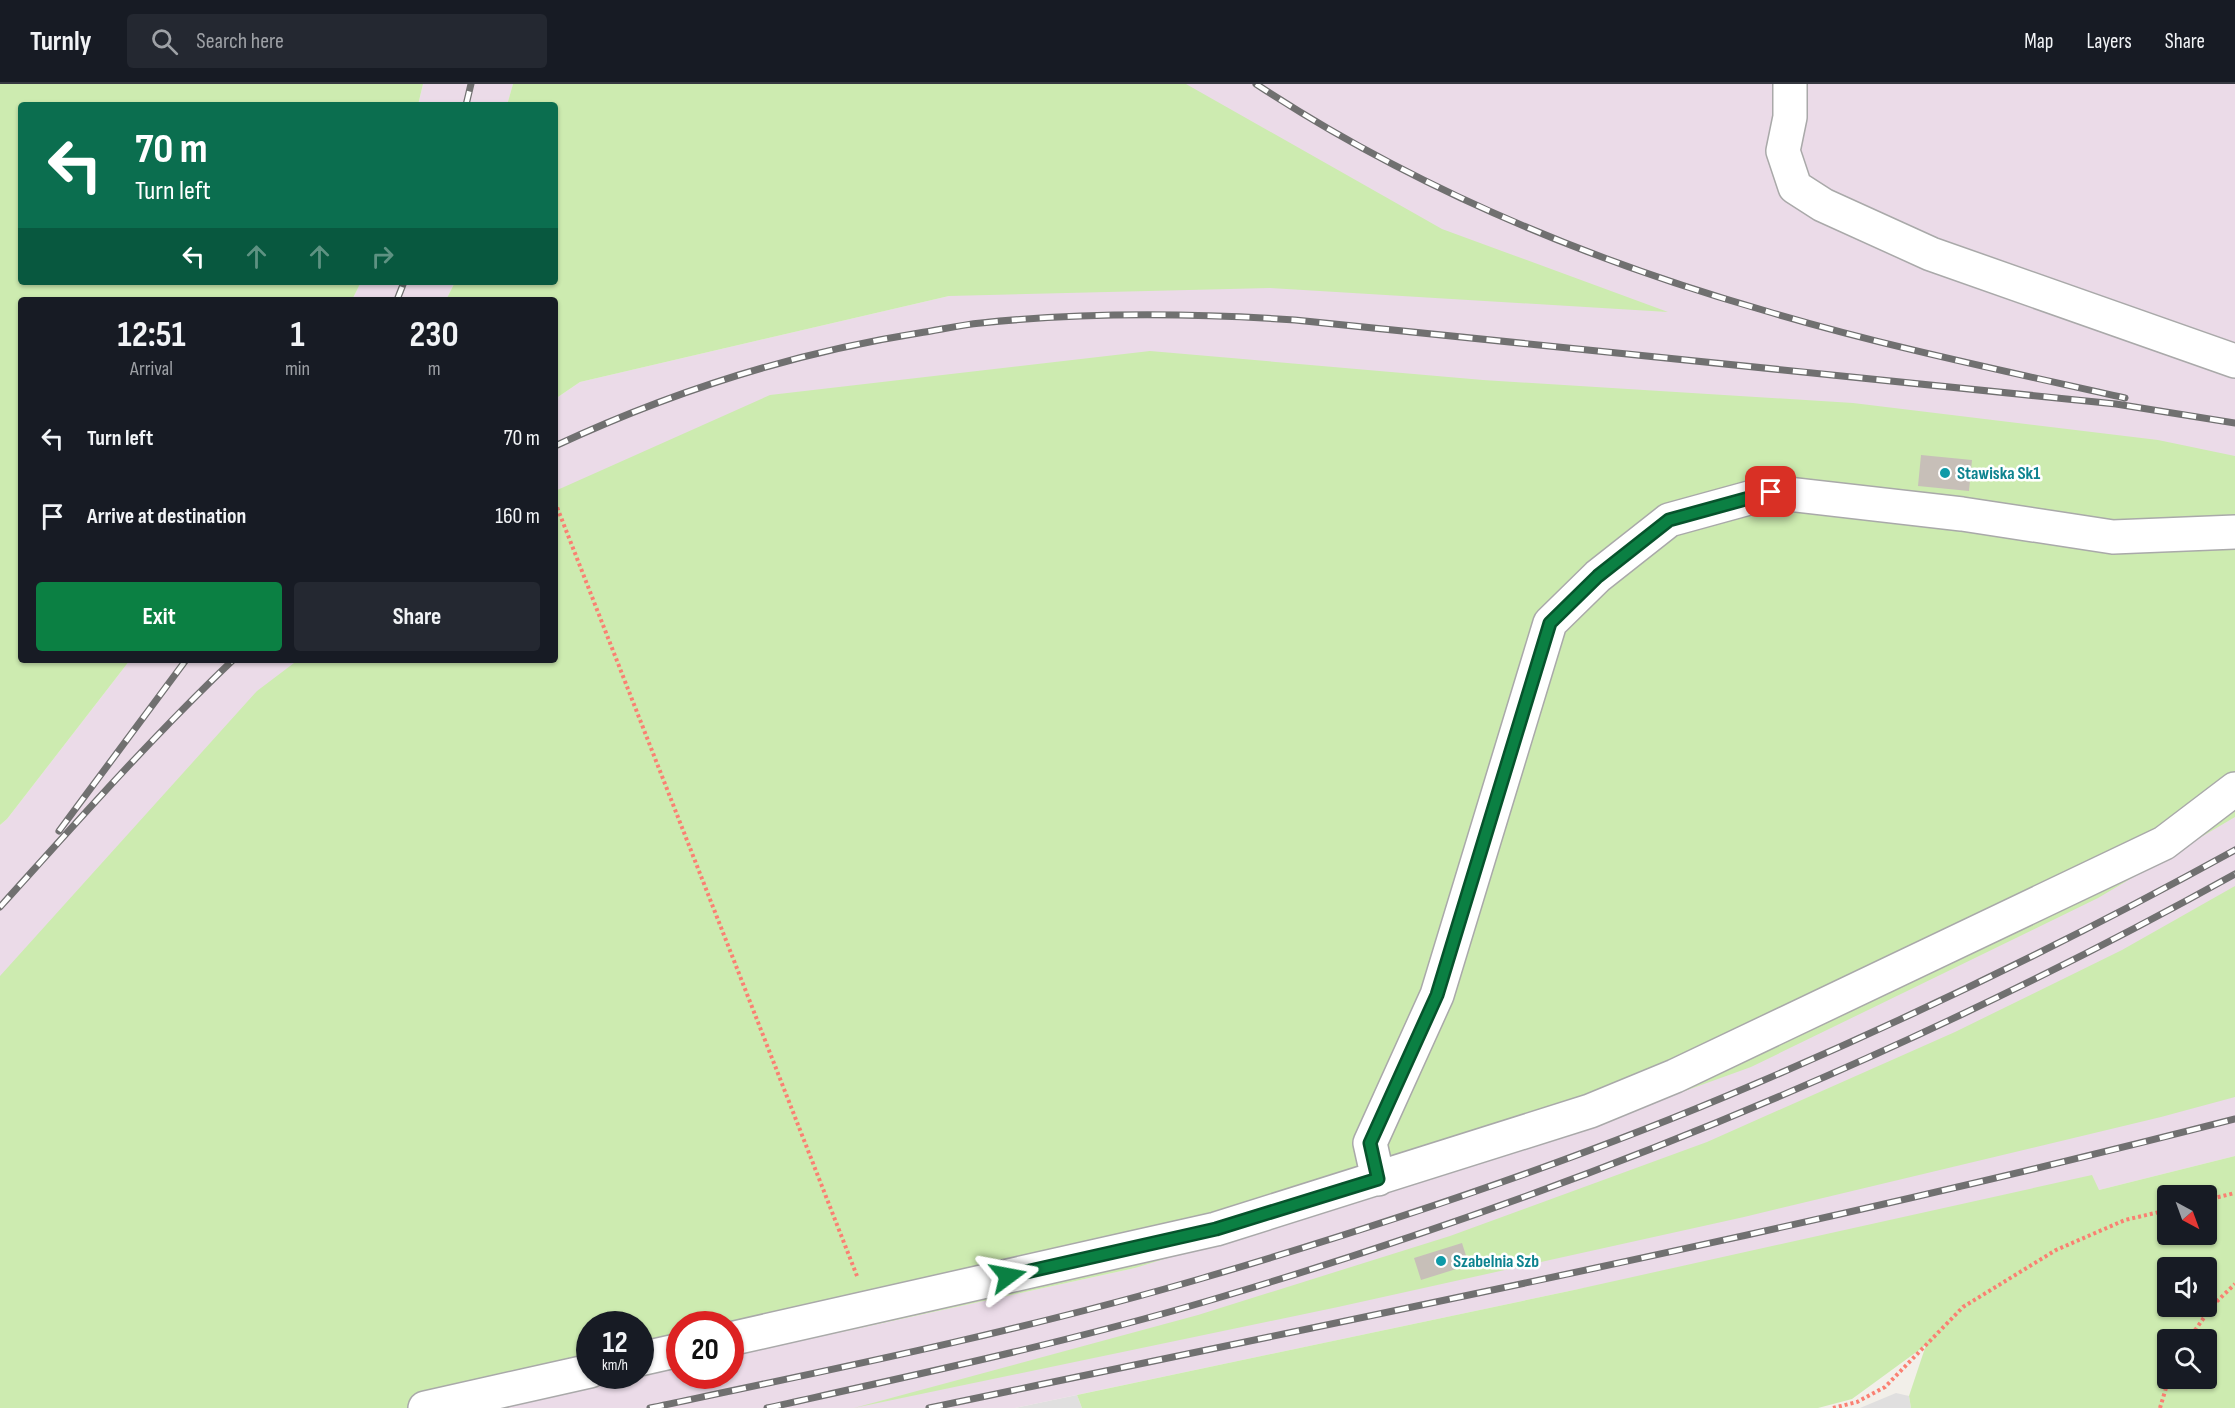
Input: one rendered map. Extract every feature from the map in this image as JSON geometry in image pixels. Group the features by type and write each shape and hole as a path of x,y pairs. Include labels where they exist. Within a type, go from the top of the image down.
{"lane":[{"path":"1790,84 1790,117 1783,151 1795,187 1823,205 1931,254 2235,361"},
{"path":"1378,1179 1370,1143 1437,995 1550,623 1598,576 1669,520 1771,492 1962,514 2113,537 2235,532"},
{"path":"744,1336 1216,1229 1590,1110 1675,1076 2164,843 2235,789"},
{"path":"425,1408 576,1374"}],"path":[{"path":"558,510 870,1307"},
{"path":"2217,1197 2235,1193"},
{"path":"1833,1408 1857,1402 1885,1387 1963,1307 2056,1250 2125,1220 2157,1213"},
{"path":"2196,1329 2213,1305 2235,1284"},
{"path":"2160,1408 2166,1389"}],"shaded area":[{"path":"423,84 513,84 508,102 419,102"},
{"path":"1135,84 2235,84 2235,485 558,504 558,397 580,382 949,296"},
{"path":"360,285 454,285 448,297 354,297"},
{"path":"128,663 332,663 0,1004 0,825"},
{"path":"2235,759 2235,1156 2099,1190 1574,1290 1015,1408 491,1408 578,1389 654,1389 654,1372 666,1370 666,1389 744,1389 744,1353 1135,1268"},
{"path":"1896,1393 1909,1396 1911,1408 1860,1408"},
{"path":"1077,1395 1082,1408 1015,1408"}],"green space":[{"path":"0,84 423,84 419,102 18,102 18,285 360,285 354,297 18,297 18,663 128,663 0,825"},
{"path":"513,84 1186,84 1442,229 1668,312 1270,288 949,296 580,382 558,397 558,297 448,297 454,285 558,285 558,102 508,102"},
{"path":"1150,351 1483,380 1853,403 2158,440 2235,456 2235,817 2098,898 1751,1067 1541,1143 1135,1268 744,1353 744,1311 666,1311 666,1370 654,1373 654,1311 576,1311 576,1389 578,1389 491,1408 0,1408 0,976 257,691 294,663 558,663 558,490 770,395"},
{"path":"2235,886 2235,1097 2161,1117 1744,1217 1338,1307 854,1408 1198,1315 1450,1236 1707,1142 1955,1032 2122,950"},
{"path":"2235,1156 2235,1408 1911,1408 1909,1396 1926,1345 1852,1399 1818,1408 1082,1408 1077,1395 1574,1290 2092,1175 2099,1190"}],"building":[{"name":"Stawiska Sk1","path":"1921,455 1972,460 1969,491 1918,486"},
{"name":"Szabelnia Szb","path":"1462,1243 1469,1265 1421,1280 1414,1258"}],"railway":[{"path":"467,102 471,84"},
{"path":"1256,84 1315,121 1439,187 1502,217 1633,268 1699,291 1855,336 2125,398"},
{"path":"398,297 403,285"},
{"path":"558,445 643,408 779,363 872,341 973,324 1099,315 1216,316 1295,320 2116,404 2235,423"},
{"path":"59,831 184,663"},
{"path":"0,907 143,750 230,663"},
{"path":"650,1408 928,1348 1135,1297 1413,1213 1551,1165 1755,1084 1938,1002 2117,913 2235,850"},
{"path":"767,1408 990,1358 1156,1316 1344,1259 1606,1167 1735,1115 1988,1002 2113,940 2235,874"},
{"path":"929,1408 1747,1235 2073,1160 2235,1119"}],"place":[{"name":"Stawiska Sk1","path":"1945,473"},
{"name":"Szabelnia Szb","path":"1441,1261"}],"route":[{"path":"1008,1276 1216,1229 1378,1179 1370,1143 1437,995 1550,623 1598,576 1669,520 1771,492"}]}
